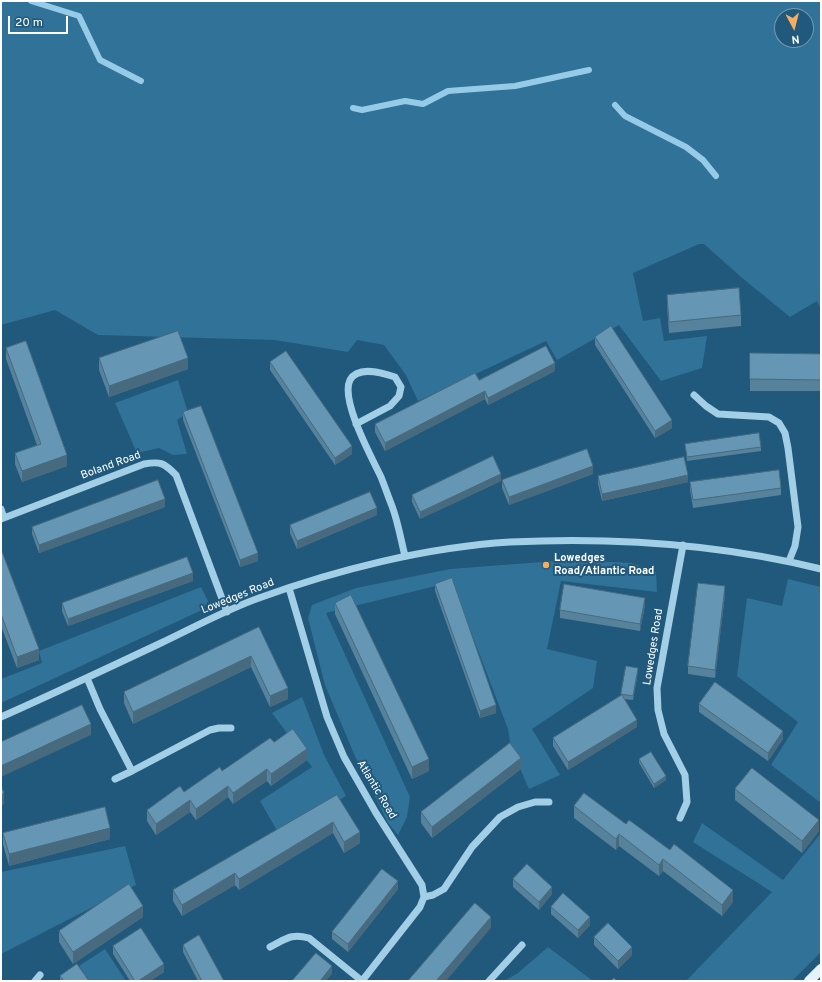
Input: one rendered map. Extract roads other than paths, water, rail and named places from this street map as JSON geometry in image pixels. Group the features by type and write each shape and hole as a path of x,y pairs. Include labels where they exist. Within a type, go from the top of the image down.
{"main road":[{"path":"809,981 821,969"}],"street":[{"path":"356,424 390,406 399,396 401,387 395,377 375,371 357,373 351,379 348,388 356,424 382,480 393,508 405,556"},
{"path":"694,395 718,414 770,417 779,423 785,433 798,527 795,546 789,561"},
{"name":"Boland Road","path":"1,509 2,519 144,464 156,462 167,466 176,475 227,612"},
{"name":"Lowedges Road","path":"1,717 88,678 257,598 345,571 405,556 508,542 595,541 683,545 789,561 821,569"},
{"name":"Lowedges Road","path":"680,818 687,802 685,775 664,734 658,710 657,688 683,545"},
{"name":"Atlantic Road","path":"289,588 327,717 344,757 376,813 422,885 424,897"},
{"path":"88,678 100,709 132,771"},
{"path":"115,779 210,730 231,728"},
{"path":"270,946 287,938 298,935 308,938 362,981 420,907 424,897 433,895 444,889 472,847 500,817 535,802 549,802"},
{"path":"489,981 522,945"},
{"path":"35,981 40,975"}],"waterway":[{"path":"31,1 79,16 100,60 141,81"},
{"path":"353,108 362,110 405,101 423,104 448,91 515,86 589,70"},
{"path":"615,105 625,116 686,147 703,160 716,176"}],"place":[{"name":"Lowedges Road/Atlantic Road","path":"546,565"}]}
